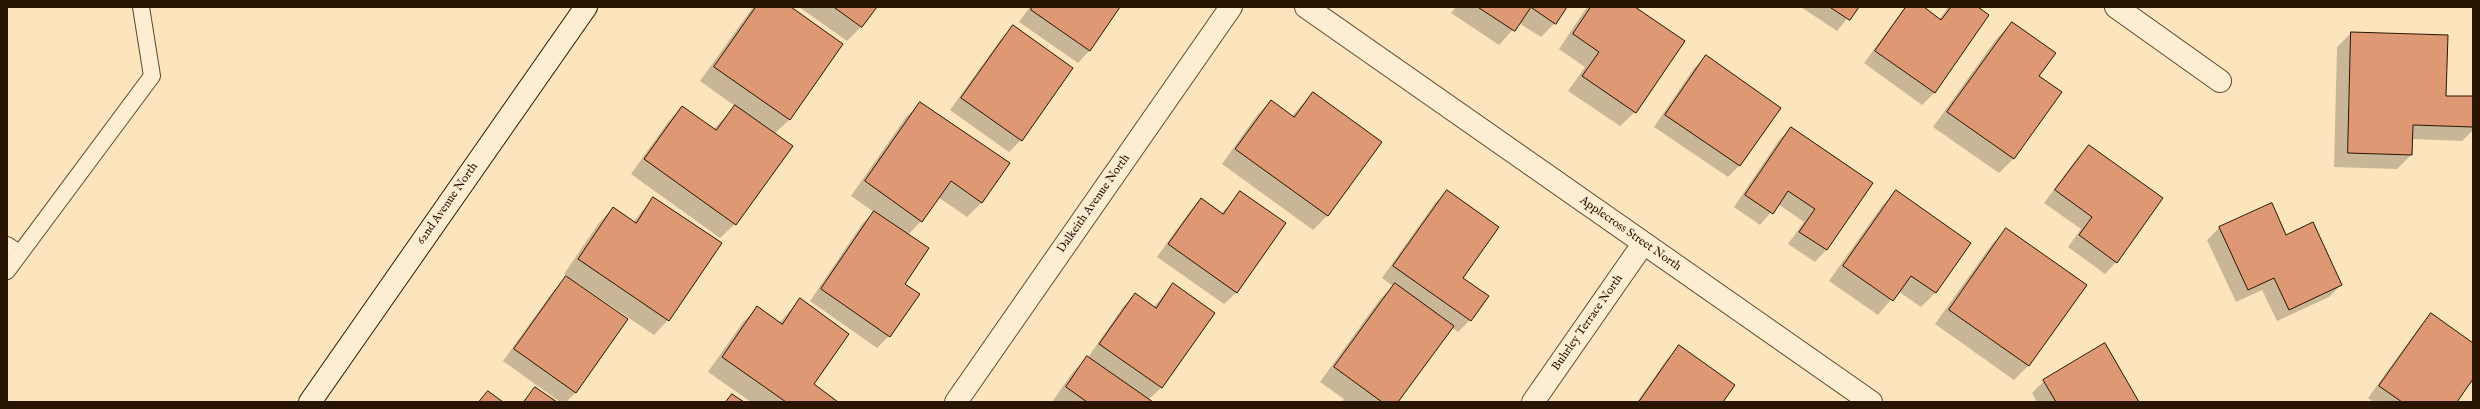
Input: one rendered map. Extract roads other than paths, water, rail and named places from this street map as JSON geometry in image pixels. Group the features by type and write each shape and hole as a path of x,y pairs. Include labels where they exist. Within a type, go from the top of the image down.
{"street":[{"name":"62nd Avenue North","path":"310,402 586,7"},
{"name":"Dalkeith Avenue North","path":"956,402 1231,7"},
{"name":"Applecross Street North","path":"1306,7 1870,402"},
{"path":"2116,7 2220,81"},
{"name":"Buhrley Terrace North","path":"1533,402 1643,244"}],"lane":[{"path":"7,271 13,249 152,76 141,7"}]}
